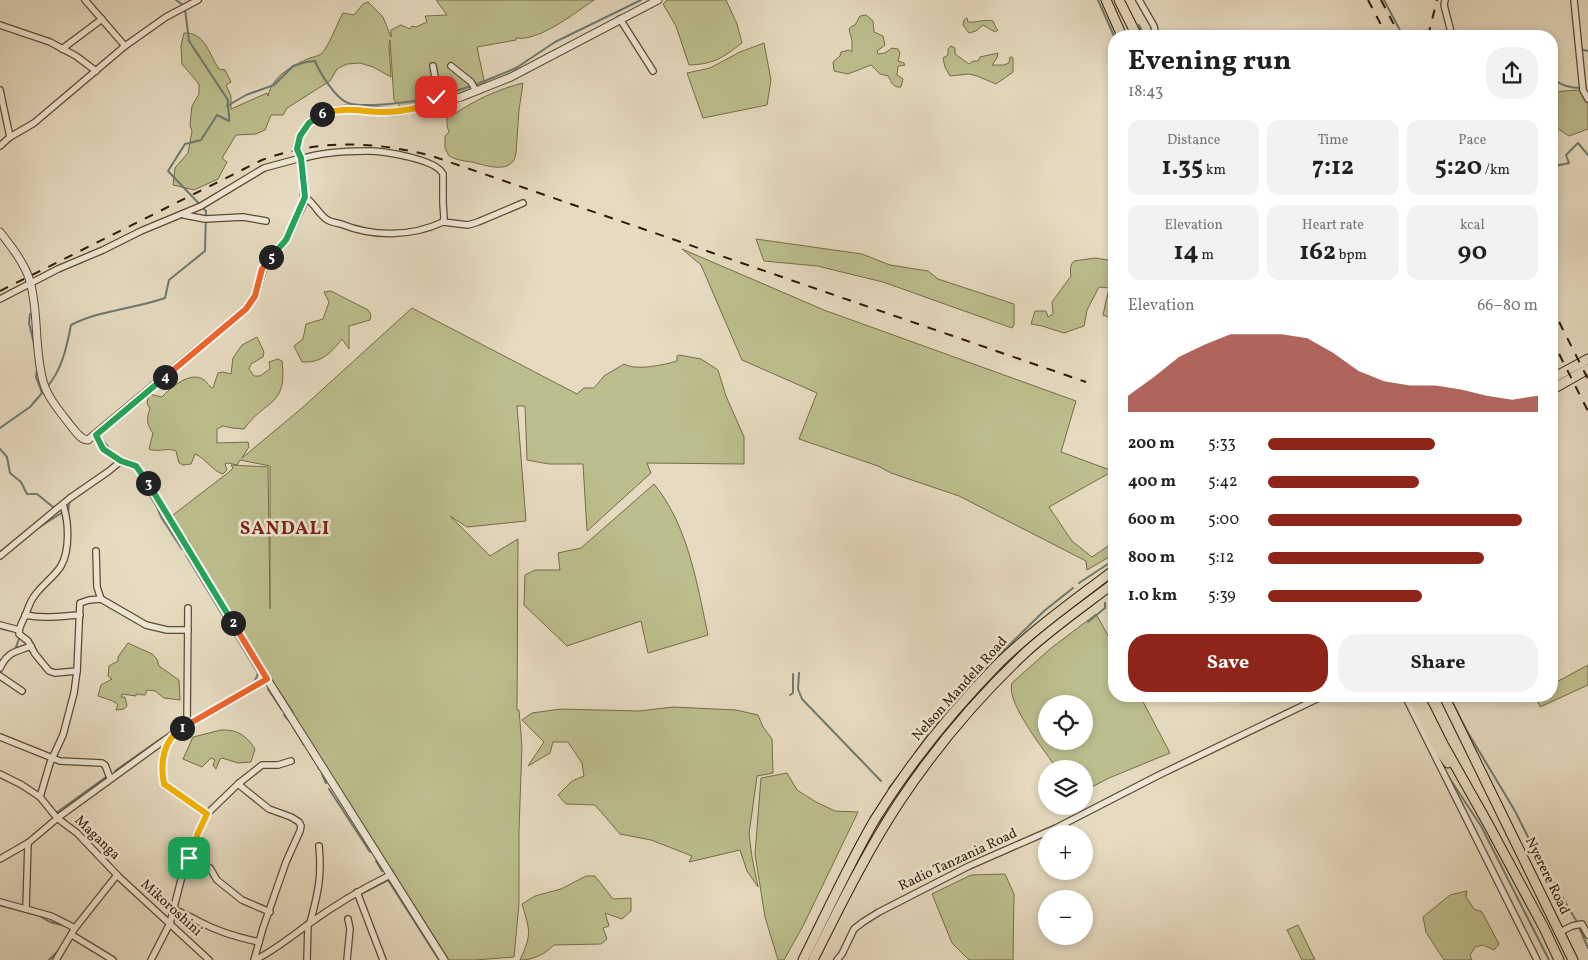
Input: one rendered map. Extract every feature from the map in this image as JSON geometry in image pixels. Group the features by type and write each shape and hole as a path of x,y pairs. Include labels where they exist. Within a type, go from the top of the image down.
{"main road":[{"path":"1106,0 1119,30"},
{"path":"1119,0 1134,30"},
{"path":"1558,375 1588,359"},
{"path":"1558,386 1587,371"},
{"name":"Nelson Mandela Road","path":"803,960 874,822 922,752 956,710 999,663 1037,629 1108,575"},
{"name":"Nelson Mandela Road","path":"814,960 842,902 881,831 929,761 990,688 1025,654 1108,588"},
{"path":"1415,702 1437,747 1487,822"},
{"path":"1422,702 1443,744 1487,822"},
{"path":"1441,702 1452,726 1496,804"},
{"path":"1447,702 1496,804"},
{"name":"Nyerere Road","path":"1496,804 1573,960"},
{"name":"Nyerere Road","path":"1487,822 1544,928 1559,960"}],"street":[{"path":"85,0 124,46"},
{"path":"0,146 10,137 34,123 96,72 124,46 166,17 198,0"},
{"path":"0,232 20,262 30,283 40,364 46,389 66,419 81,437 88,440 246,309 255,296 262,269 286,240 305,197 301,158 297,147 304,128 316,117 330,111 346,109 394,112 434,104 476,91 511,77 658,0"},
{"path":"1139,0 1155,30"},
{"path":"1445,0 1444,4 1450,30"},
{"path":"1574,0 1583,90 1588,100"},
{"path":"62,49 102,19"},
{"path":"620,19 653,71"},
{"path":"0,25 37,37 62,49 76,56 96,72"},
{"path":"433,66 437,88 434,104"},
{"path":"451,66 471,82 476,91"},
{"path":"0,90 10,137"},
{"path":"0,299 141,231 205,205 264,168 281,162 321,154 368,151 434,164 442,170 443,174 443,222"},
{"path":"305,197 311,201 327,220 361,231 397,234 443,222 468,225 523,203"},
{"path":"182,214 205,219 243,217 266,221"},
{"path":"96,435 103,449 121,461 131,463 138,468 267,679 444,960"},
{"path":"0,556 70,498 109,472 121,461"},
{"path":"63,505 68,523 62,564 35,595 28,606 19,630 20,635 31,646 45,668 55,672 77,671"},
{"path":"96,551 97,588 101,599 146,626 166,630 188,630"},
{"path":"40,797 70,708 77,671 81,602 101,599"},
{"path":"186,725 188,608"},
{"path":"25,615 38,618 80,615"},
{"path":"0,625 19,630"},
{"path":"0,668 6,658 12,653 31,646"},
{"path":"0,676 22,691"},
{"path":"0,859 28,843 110,778 186,725 267,679"},
{"name":"Radio Tanzania Road","path":"837,960 854,930 879,912 969,866 1056,828 1159,775 1311,702"},
{"path":"1407,702 1537,960"},
{"path":"173,734 167,744 162,761 164,784 207,814"},
{"path":"0,737 60,761 102,763 105,765 110,778"},
{"path":"151,960 170,923 175,908 178,885 207,814 238,784 262,765 278,765 291,761"},
{"name":"Maganga","path":"0,774 40,797 58,818 77,833 117,875 75,928 72,936 56,960"},
{"path":"238,784 269,810 291,817 299,822 301,826 279,881 255,960"},
{"path":"26,909 28,843"},
{"path":"307,960 309,924 319,892 321,869 319,846"},
{"path":"190,855 210,868 216,880 242,900 270,912"},
{"name":"Mikoroshini","path":"117,875 209,960"},
{"path":"255,960 298,934 309,924 357,892 390,875"},
{"path":"357,892 383,960"},
{"path":"0,902 57,919 75,928"},
{"path":"175,908 175,910 235,936 259,942"},
{"path":"348,919 350,929 348,960"},
{"path":"1560,932 1572,926 1582,924 1588,935"},
{"path":"72,936 113,960"}],"green space":[{"path":"436,0 594,0 567,19 535,36 516,38 516,40 477,47 485,85 403,109 394,100 390,40 391,77 373,67 360,63 347,64 337,69 330,81 287,108 283,115 271,115 265,130 256,134 236,135 222,158 227,162 218,179 194,190 173,185 175,168 188,153 192,131 190,125 192,106 199,94 199,84 182,64 181,46 184,33 197,36 202,40 219,69 225,70 231,82 226,85 231,96 231,109 267,93 268,96 274,83 284,72 297,64 321,54 343,13 354,15 363,4 368,2 383,17 391,37 391,30 401,25 410,29 412,26 416,27 427,22 425,16 447,15"},
{"path":"667,0 726,0 737,24 742,43 712,62 689,65 676,26 663,4"},
{"path":"866,15 873,21 874,32 883,36 885,45 877,51 878,54 885,53 892,48 898,49 900,53 898,61 905,65 898,66 897,75 903,79 901,87 894,86 888,76 880,74 871,65 848,74 834,71 833,62 840,56 841,52 849,50 852,52 849,29 855,25 860,16"},
{"path":"967,18 968,22 993,21 998,30 995,32 983,25 976,31 969,33 963,25 964,20"},
{"path":"764,43 771,80 767,105 703,118 687,73 710,68 740,52"},
{"path":"951,46 955,48 955,54 969,64 973,61 978,61 980,57 998,53 992,65 1004,65 1009,63 1010,57 1012,57 1013,72 996,84 969,74 950,76 943,58 948,55 948,49"},
{"path":"523,83 516,153 514,160 510,164 505,167 492,167 449,156 445,148 445,136 449,132 447,117 486,96"},
{"path":"1581,90 1588,102 1588,129 1569,136 1558,129 1558,92"},
{"path":"756,239 862,254 890,265 928,271 938,279 1014,304 1014,325 1012,328 883,282 817,266 764,261"},
{"path":"682,249 824,310 1076,401 1061,452 1108,469 1108,474 1049,507 1072,541 1092,557 1108,546 1108,558 1087,570 1086,561 959,496 799,439 817,393 742,360 701,265"},
{"path":"1095,258 1108,260 1108,288 1099,287 1087,310 1084,326 1064,333 1031,324 1035,311 1046,311 1048,317 1053,314 1052,302 1071,276 1071,268 1074,261"},
{"path":"331,291 368,310 371,315 370,320 349,326 349,349 342,339 320,359 302,362 294,346 303,339 306,324 323,319 329,302 324,292"},
{"path":"1108,292 1108,317 1103,315"},
{"path":"412,308 577,394 584,388 594,388 604,376 624,364 636,367 658,366 677,361 677,356 679,355 701,359 718,370 726,396 744,437 744,464 647,463 651,473 587,531 583,464 549,464 527,460 525,406 517,406 526,521 467,527 450,516 490,556 518,539 517,710 519,710 522,746 519,904 514,957 449,960 292,714 294,713 267,674 175,521 173,515 229,472 233,468 231,465 268,467 270,609 270,466 240,460 237,465 225,464 227,470 223,474 195,454 191,464 183,465 179,463 176,451 149,449 153,433 149,428 148,422 150,409 147,403 149,394 162,397 181,381 193,377 199,377 213,388 218,373 231,374 233,358 242,345 257,337 264,352 263,357 251,364 249,369 254,376 260,376 270,369 269,362 278,359 282,361 282,387 273,401 252,419 244,429 223,426 217,429 217,443 248,442 249,447 242,458 302,408"},
{"path":"654,484 666,500 683,536 690,556 708,635 648,653 641,621 567,646 524,605 525,575 535,570 560,570 558,553 581,548"},
{"path":"1096,614 1108,635 1108,702 1143,702 1170,753 1093,786 1093,760 1051,760 1044,750 1093,750 1093,695 1038,695 1038,742 1020,714 1011,691 1012,683 1050,649"},
{"path":"128,643 152,654 157,659 159,666 179,680 180,700 164,698 155,691 147,690 145,695 122,694 121,697 125,697 127,706 124,709 116,710 118,705 113,701 98,696 101,685 112,679 108,676 109,666 118,661 118,657"},
{"path":"1588,665 1588,685 1558,699 1558,681"},
{"path":"1538,702 1551,702 1540,707"},
{"path":"673,707 736,710 758,715 763,727 772,739 773,773 757,776 749,834 758,887 747,871 740,850 689,862 692,856 651,840 620,834 595,805 566,804 558,795 572,781 584,776 582,763 568,742 553,742 550,753 528,766 544,742 522,720 532,713 561,709 639,711"},
{"path":"221,730 237,732 249,740 255,749 251,762 238,763 222,758 216,769 213,765 215,760 211,758 202,767 183,759 193,737"},
{"path":"787,773 797,790 816,802 835,811 858,812 804,924 784,960 778,960 765,917 755,854 761,778"},
{"path":"1005,874 1014,894 1013,960 969,960 952,943 932,894 971,875"},
{"path":"586,876 595,876 613,899 631,898 631,911 622,919 605,913 609,926 603,928 607,939 601,944 554,945 539,956 520,960 528,938 527,920 522,904 535,896 561,889"},
{"path":"1467,891 1466,897 1474,909 1482,912 1499,944 1494,950 1483,945 1475,947 1470,955 1472,960 1444,960 1426,932 1423,917 1450,895"},
{"path":"1298,925 1315,960 1302,960 1287,930"}],"waterway":[{"path":"176,0 183,5"},
{"path":"475,85 516,68 555,42 641,0"},
{"path":"1098,0 1111,30"},
{"path":"1384,0 1400,30"},
{"path":"47,387 57,373 66,349 71,325 94,316 165,298 169,280 205,251 206,211 168,171 185,144 201,140 217,115 229,121 228,100 189,41 185,9"},
{"path":"1139,25 1141,30"},
{"path":"1580,49 1588,51"},
{"path":"227,106 246,95 274,85 293,66 315,61 333,91 348,103 378,105 433,98"},
{"path":"1558,82 1574,88 1581,88"},
{"path":"437,97 471,86"},
{"path":"1558,165 1569,163 1566,155 1578,143 1588,155"},
{"path":"30,314 29,323 35,348"},
{"path":"0,428 30,407 42,393 36,377 37,370"},
{"path":"0,449 7,457 10,473 21,482 27,494 37,494 53,507"},
{"path":"139,477 161,517 182,549"},
{"path":"68,515 69,503"},
{"path":"38,528 63,512"},
{"path":"185,539 189,541 190,547"},
{"path":"186,555 258,673 253,683 238,693"},
{"path":"1079,583 1108,564"},
{"path":"998,656 1044,611 1073,588"},
{"path":"1088,622 1105,608 1105,603"},
{"path":"15,650 20,636"},
{"path":"968,689 991,662"},
{"path":"799,673 798,689 802,699 881,781"},
{"path":"790,695 793,693 793,674"},
{"path":"268,689 282,710"},
{"path":"1452,702 1577,922"},
{"path":"191,720 201,714"},
{"path":"284,715 290,722"},
{"path":"934,727 941,720"},
{"path":"174,730 183,724"},
{"path":"293,727 304,745"},
{"path":"915,753 928,735"},
{"path":"115,771 162,738"},
{"path":"310,754 313,759"},
{"path":"322,774 326,783"},
{"path":"889,788 900,774"},
{"path":"1448,776 1481,826 1549,960"},
{"path":"56,813 106,777"},
{"path":"329,789 370,852"},
{"path":"56,812 67,822"},
{"path":"845,865 863,832"},
{"path":"376,861 382,871"},
{"path":"389,868 394,876"},
{"path":"361,894 388,880 439,960"},
{"path":"319,920 332,911"},
{"path":"36,914 50,922 66,926"},
{"path":"1579,927 1588,948"},
{"path":"49,960 59,950"}],"railway":[{"path":"1368,0 1384,30"},
{"path":"1381,0 1397,30"},
{"path":"1430,30 1437,0"},
{"path":"0,291 262,160 304,148 346,144 367,145 389,147 432,156 1086,382"},
{"path":"1558,320 1588,379"},
{"path":"1558,352 1588,411"}],"district":[{"name":"SANDALI","path":"285,529"}],"route":[{"path":"189,858 207,814 163,783 162,762 167,744 173,734 186,725 267,679 138,468 131,463 121,461 103,449 96,435 235,319 246,309 255,296 262,269 286,240 304,202 301,158 297,147 300,136 309,123 316,117 330,111 346,109 394,112 421,108 434,104 436,97"}]}
